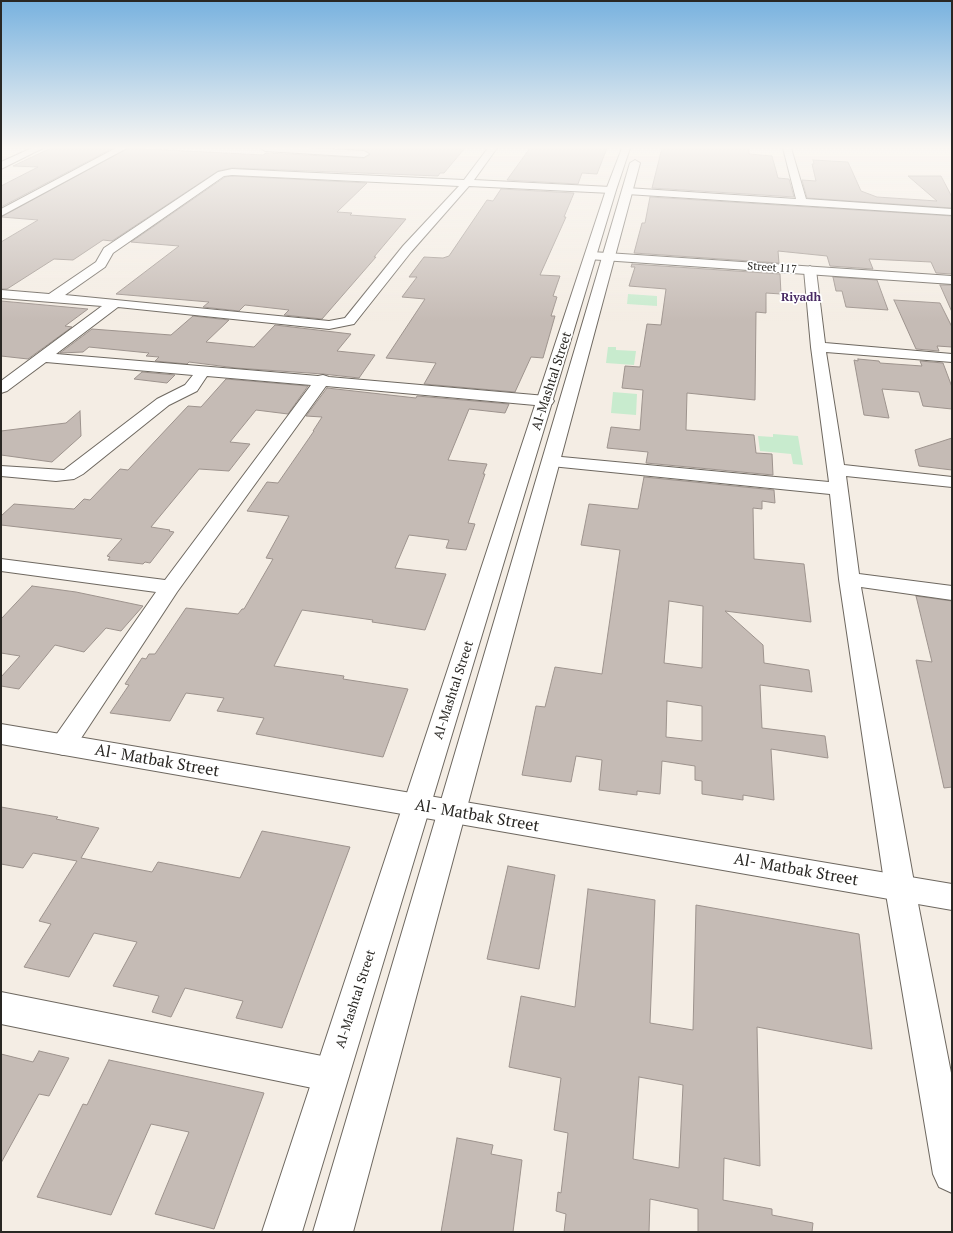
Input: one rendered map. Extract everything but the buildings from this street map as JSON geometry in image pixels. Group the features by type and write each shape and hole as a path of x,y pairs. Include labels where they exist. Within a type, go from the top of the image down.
{"street":[{"path":"1,213 15,206"},
{"path":"52,298 101,264 108,251 175,206"},
{"path":"1,294 115,303 328,325 349,321 354,317 407,249 447,206"},
{"name":"Al-Mashtal Street","path":"333,1232 551,461 602,252 615,206"},
{"path":"855,206 952,212"},
{"name":"Al-Mashtal Street","path":"282,1232 546,401 602,252"},
{"name":"Street 117","path":"602,252 952,274"},
{"name":"Street 117","path":"657,256 810,270 952,280"},
{"path":"810,270 818,347 838,479 849,579 900,888 952,1174"},
{"path":"1,388 115,303"},
{"path":"818,347 952,358"},
{"path":"42,357 323,380 546,401"},
{"path":"1,471 56,476 73,473 162,402 191,388 203,371"},
{"path":"63,745 170,587 323,380"},
{"path":"551,461 838,479 952,482"},
{"path":"1,565 170,587"},
{"path":"849,579 952,593"},
{"name":"Al- Matbak Street","path":"1,734 952,897"},
{"path":"1,1008 332,1075"}],"green space":[{"path":"628,294 657,296 657,306 627,304"},
{"path":"608,347 616,347 616,350 636,351 634,365 606,363"},
{"path":"613,392 637,394 636,415 611,413"},
{"path":"773,434 798,436 803,465 793,464 791,454 760,451 758,436 773,437"}],"district":[{"name":"Riyadh","path":"801,298"}]}
